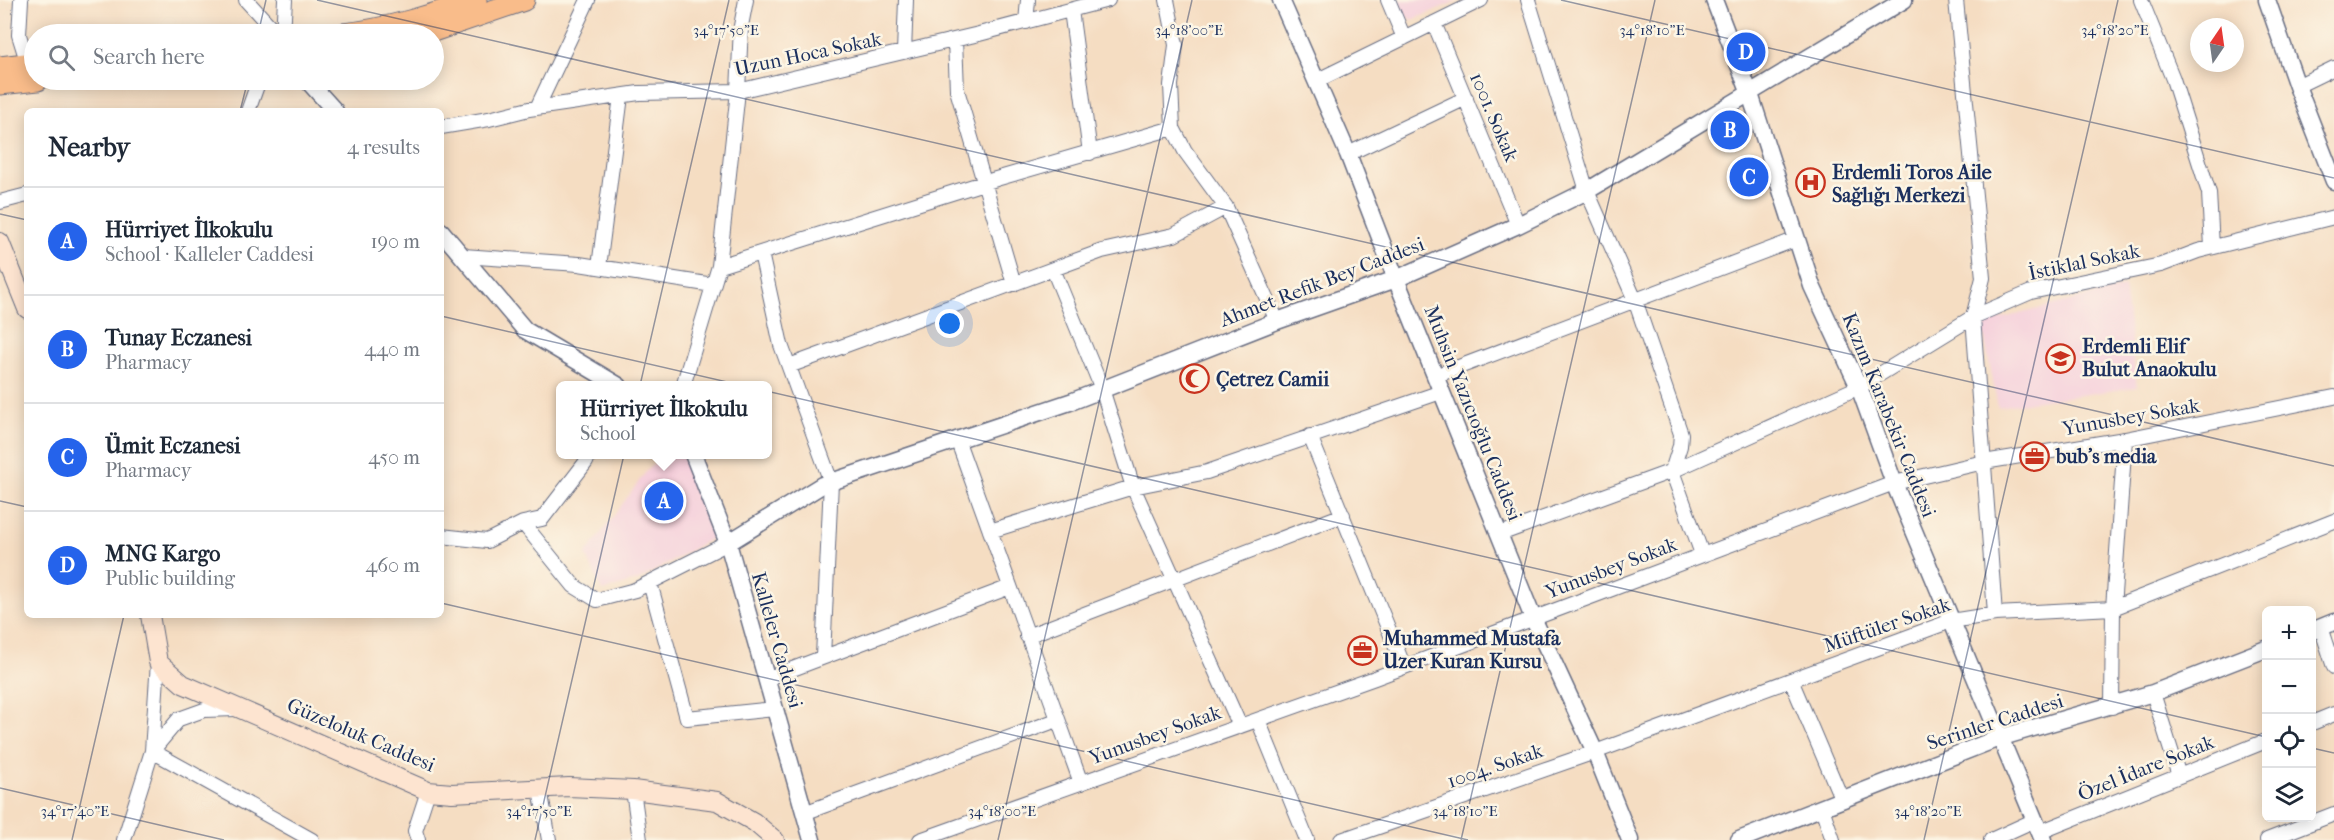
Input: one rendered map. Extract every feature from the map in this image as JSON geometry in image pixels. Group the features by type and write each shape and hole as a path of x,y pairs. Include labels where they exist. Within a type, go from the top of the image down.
{"main road":[{"path":"399,24 476,0"},
{"path":"444,27 524,0"},
{"path":"0,67 24,68"},
{"path":"0,84 24,73"},
{"path":"0,242 24,302"},
{"path":"151,618 158,662"},
{"name":"Güzeloluk Caddesi","path":"158,662 183,684 428,791 452,793 569,788 633,790 717,801 754,822 775,840"}],"street":[{"path":"21,0 19,35 24,46"},
{"path":"246,0 268,24"},
{"path":"284,24 285,0"},
{"path":"537,108 588,0"},
{"path":"684,381 719,266 738,92 741,26 746,0"},
{"path":"904,52 906,0"},
{"path":"1026,21 1028,0"},
{"name":"Uzun Hoca Sokak","path":"444,126 537,108 621,96 680,91 738,92 955,40 1108,0"},
{"path":"1167,0 1176,45 1171,85 1173,128 1185,152 1226,207 1277,321"},
{"name":"Muhsin Yazıcıoğlu Caddesi","path":"1281,0 1348,154 1533,618 1595,752 1630,840"},
{"path":"1388,0 1404,38"},
{"path":"1316,81 1481,0"},
{"path":"1528,0 1587,191 1635,300 1681,434 1680,446 1672,471 1702,554"},
{"name":"Kazım Karabekir Caddesi","path":"1714,0 1750,94 1812,286 1859,387 1894,483 2039,831"},
{"path":"1956,0 1983,278 1973,317 1995,614"},
{"path":"2141,0 2173,79 2209,193 2212,247"},
{"path":"2267,0 2334,181"},
{"name":"Ahmet Refik Bey Caddesi","path":"728,543 822,485 1102,389 1277,321 1396,279 1518,225 1587,191 1902,1"},
{"path":"1071,10 1090,153"},
{"name":"1001. Sokak","path":"1434,23 1518,225"},
{"path":"955,40 957,90 1014,284"},
{"path":"2297,86 2334,68"},
{"path":"249,108 255,90"},
{"path":"316,90 332,108"},
{"path":"599,267 621,96"},
{"path":"1348,154 1466,98"},
{"path":"719,266 985,183 1173,128"},
{"path":"0,202 24,196"},
{"path":"789,366 1102,251 1174,236 1226,207"},
{"name":"İstiklal Sokak","path":"1500,534 1672,471 1859,387 1973,317 2031,292 2162,265 2212,247 2334,218"},
{"path":"444,234 525,330 610,381"},
{"path":"1435,376 1797,239"},
{"path":"761,253 781,345 831,482 823,657"},
{"path":"463,256 579,264 713,285"},
{"path":"1053,269 1102,389 1132,487 1240,726"},
{"path":"990,531 1132,487 1207,472 1441,392"},
{"name":"Yunusbey Sokak","path":"920,840 1404,667 1894,483 1984,462 2125,439 2334,397"},
{"path":"1310,436 1404,667"},
{"path":"957,439 1081,783"},
{"path":"2112,706 2113,608 2125,439"},
{"path":"444,536 488,541 523,523 542,519 587,459"},
{"name":"Kalleler Caddesi","path":"695,459 728,543 812,840"},
{"path":"1027,636 1342,515"},
{"name":"Müftüler Sokak","path":"1595,752 1951,621 1995,614 2113,608 2334,521"},
{"path":"523,523 574,586 597,600 635,590 728,543"},
{"path":"650,583 687,718 775,709"},
{"path":"766,679 1010,587"},
{"path":"2322,627 2334,667"},
{"name":"Serinler Caddesi","path":"1739,840 1999,738 2153,693 2262,651"},
{"path":"124,840 152,752 158,662"},
{"path":"1791,680 1842,800"},
{"path":"2153,693 2179,776"},
{"path":"152,752 179,720 204,710 244,709"},
{"path":"2316,721 2334,714"},
{"path":"804,813 1057,720"},
{"path":"1257,720 1307,840"},
{"name":"Özel İdare Sokak","path":"1991,840 2039,831 2262,743"},
{"path":"152,752 312,840"},
{"name":"1004. Sokak","path":"1341,840 1595,752"},
{"path":"540,789 549,840"},
{"path":"633,790 640,840"},
{"path":"412,837 428,791"},
{"path":"1822,808 1833,840"},
{"path":"2266,840 2334,814"}],"shaded area":[{"path":"1398,0 1459,0 1412,20 1404,15"},
{"name":"Erdemli Elif Bulut Anaokulu","path":"2124,287 2137,387 1998,407 1983,330 1988,322"},
{"path":"660,459 684,459 719,534 639,580 602,591 586,554 648,469"}],"place":[{"name":"MNG Kargo","path":"1746,52"},
{"name":"Tunay Eczanesi","path":"1730,130"},
{"name":"Ümit Eczanesi","path":"1749,177"},
{"name":"Erdemli Toros Aile Sağlığı Merkezi","path":"1811,183"},
{"name":"Erdemli Elif Bulut Anaokulu","path":"2061,358"},
{"name":"Çetrez Camii","path":"1195,379"},
{"name":"bub's media","path":"2035,456"},
{"name":"Hürriyet İlkokulu","path":"664,501"},
{"name":"Muhammed Mustafa Uzer Kuran Kursu","path":"1362,650"}]}
